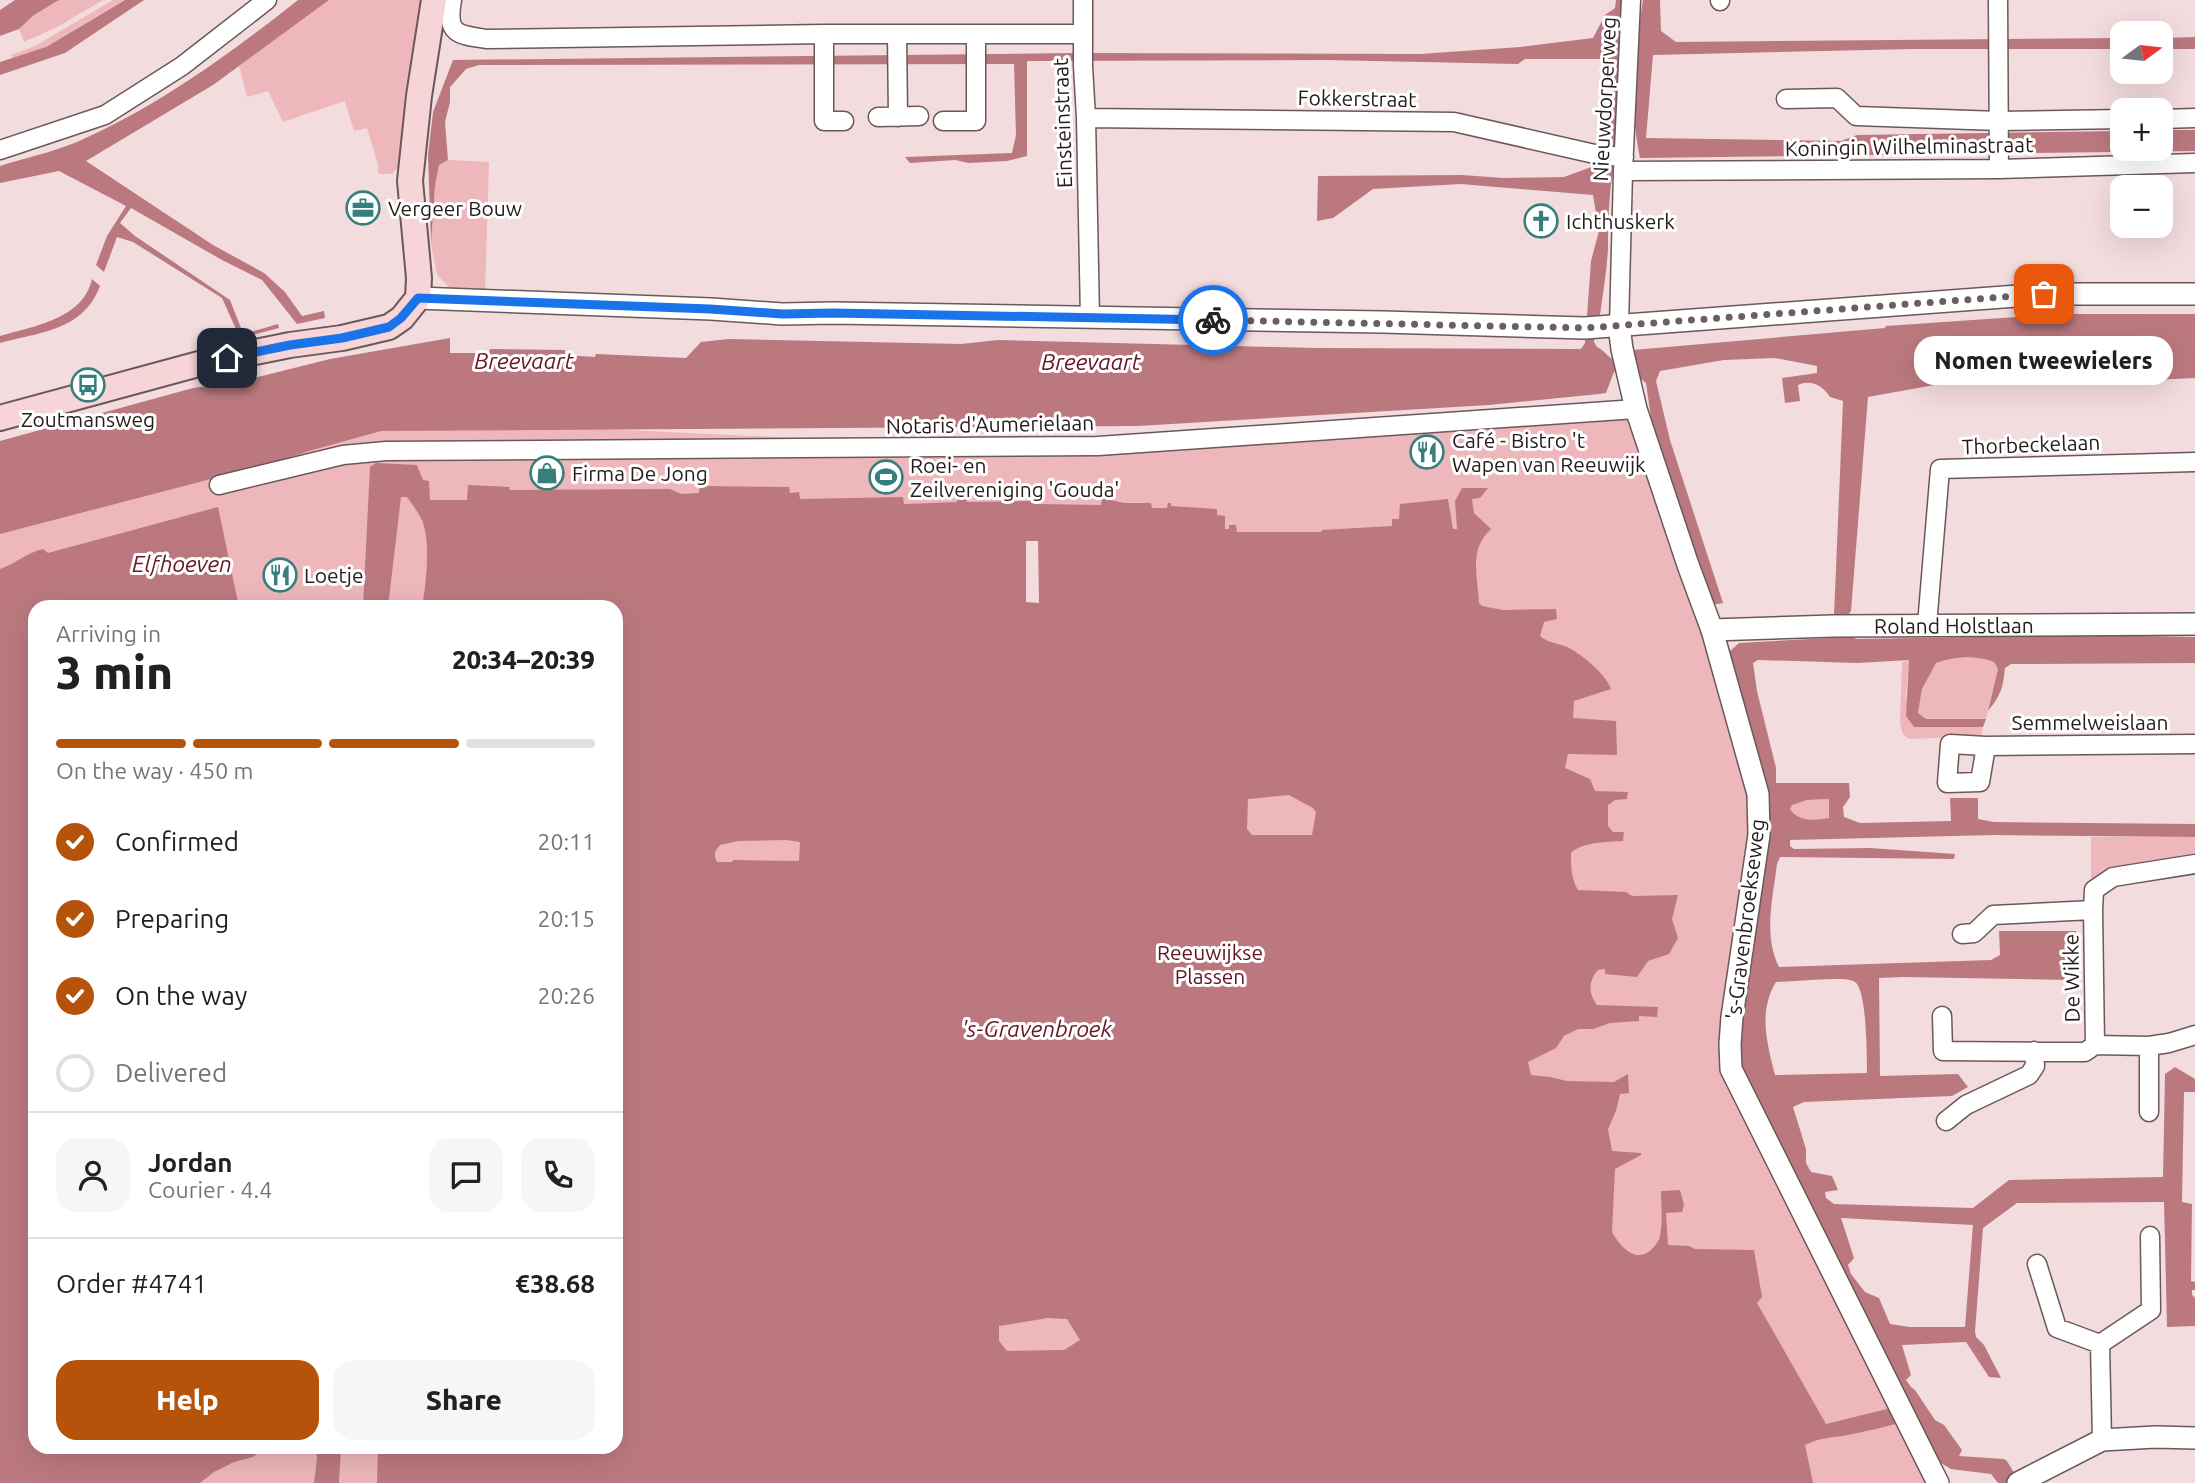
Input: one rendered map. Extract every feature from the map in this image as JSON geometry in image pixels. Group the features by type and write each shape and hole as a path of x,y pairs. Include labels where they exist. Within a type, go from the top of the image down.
{"main road":[{"path":"0,418 206,362 228,364 250,361 290,345 342,338 389,327 401,318 418,298 419,278 410,181 419,96 435,0"}],"street":[{"path":"0,150 105,115 182,66 267,0"},
{"name":"Einsteinstraat","path":"453,0 451,26 457,33 487,39 976,34 1082,40 1090,318"},
{"path":"1082,40 1083,0"},
{"name":"Nieuwdorperweg","path":"1619,326 1621,162 1631,0"},
{"path":"1998,0 1999,163"},
{"path":"824,34 824,121 844,121"},
{"path":"897,34 898,117"},
{"path":"943,121 976,121 976,34"},
{"name":"Koningin Wilhelminastraat","path":"1786,99 1837,98 1856,116 1999,125 2110,120"},
{"path":"878,117 919,116"},
{"name":"Fokkerstraat","path":"1086,118 1454,122 1621,162"},
{"path":"2173,119 2195,118"},
{"name":"Koningin Wilhelminastraat","path":"1621,162 1684,171 1999,163 2195,163"},
{"path":"418,298 782,314 1591,328 2044,294 2195,293"},
{"name":"'s-Gravenbroekseweg","path":"1619,326 1636,409 1712,630 1758,794 1759,835 1732,1017 1731,1069 1938,1483"},
{"name":"Notaris d'Aumerielaan","path":"219,485 343,455 386,451 1098,446 1636,409"},
{"name":"Thorbeckelaan","path":"1927,625 1940,469 2195,462"},
{"name":"Roland Holstlaan","path":"1712,630 1839,626 2195,624"},
{"name":"Semmelweislaan","path":"1986,746 2195,744"},
{"path":"1962,934 1974,933 1993,915 2093,910 2094,890 2113,877 2195,864"},
{"name":"De Wikke","path":"2093,910 2095,1045"},
{"path":"1942,1016 1943,1051 2085,1052 2095,1045 2149,1046 2195,1035"},
{"path":"2149,1046 2149,1112"},
{"path":"1945,1121 1966,1105 2029,1075 2035,1066 2034,1051"},
{"path":"2100,1344 2151,1310 2150,1236"},
{"path":"2037,1264 2057,1328 2100,1344"},
{"path":"2100,1344 2102,1440"},
{"path":"2023,1480 2102,1440 2195,1438"}],"green space":[{"path":"59,0 103,0 57,27 24,42 19,29 34,15"},
{"path":"113,0 124,0 27,58 14,60 11,55 35,46"},
{"path":"329,0 423,0 402,167 393,174 379,174 367,128 354,131 345,101 283,122 268,91 247,97 239,66"},
{"path":"448,160 489,162 485,294 450,288 437,275 431,244 435,186 439,165"},
{"name":"'s-Gravenbroek","path":"1632,417 1754,791 1720,1065 1931,1483 0,1483 0,517 371,418 1093,452"},
{"path":"1973,657 1994,662 1998,669 1986,719 1926,719 1918,713 1922,689 1936,662"},
{"path":"1909,660 1906,696 1913,727 1983,727 1981,736 1910,739 1905,736 1900,722 1902,662"},
{"path":"1829,799 1829,818 1803,819 1790,809 1791,805 1807,800"},
{"path":"2091,837 2195,837 2195,859 2178,860 2093,894"}],"water":[{"path":"15,0 59,0 34,15 19,29 0,36 0,10"},
{"path":"125,0 144,0 65,53 0,75 0,62 46,47"},
{"path":"298,0 329,0 213,85 86,161 213,245 264,273 285,292 302,316 324,311 325,318 297,324 262,280 131,208 120,223 230,300 241,328 247,333 278,324 279,328 240,338 222,298 133,242 117,237 104,272 96,265 107,236 126,206 59,171 0,183 0,166 77,142 136,113 192,78"},
{"name":"'s-Gravenbroek","path":"1616,0 1625,0 1618,149 1610,198 1606,273 1600,315 1596,316 1594,342 1613,359 1616,360 1633,350 1886,326 2058,314 2195,314 2195,378 2091,383 2026,380 1990,375 1868,397 1851,611 1845,619 1845,631 1856,639 2090,635 2195,637 2195,663 2011,664 2005,668 2001,691 1988,711 1998,669 1994,662 1972,657 1950,659 1936,663 1922,689 1918,713 1926,719 1986,719 1983,727 1914,727 1906,716 1909,660 1857,663 1758,660 1753,663 1776,768 1776,783 1849,783 1850,797 1843,807 1844,817 1860,823 1951,821 1950,798 1978,798 1978,819 1994,822 2195,824 2195,837 1994,835 1790,840 1790,846 1794,849 1870,848 1955,854 1954,859 1780,857 1773,890 1770,929 1779,967 1991,960 2000,955 1999,931 2076,931 2075,980 1879,978 1880,1076 1958,1074 1968,1087 1952,1096 1804,1102 1793,1107 1806,1149 1806,1163 1811,1172 1832,1176 1838,1190 1825,1192 1826,1198 1834,1204 1973,1208 2009,1180 2163,1177 2165,1074 2175,1067 2195,1079 2195,1092 2184,1092 2182,1202 2192,1204 2191,1281 2195,1282 2192,1295 2195,1298 2195,1326 2167,1327 2164,1202 2017,1203 1983,1228 1975,1331 2001,1378 1989,1377 1966,1342 1902,1345 1911,1375 1906,1380 1935,1420 1944,1425 1962,1450 1959,1456 2004,1459 2020,1483 1998,1483 1991,1474 1951,1469 1936,1460 1903,1422 1821,1439 1805,1445 1813,1483 377,1483 378,1454 623,1454 623,600 423,600 427,563 425,529 407,497 401,497 389,600 363,600 370,467 376,463 417,465 423,480 429,481 430,500 467,500 468,485 510,487 509,490 670,489 681,494 699,493 700,486 789,487 790,493 799,492 800,499 903,497 904,504 957,502 957,495 966,495 967,502 1036,501 1038,504 1101,505 1102,498 1124,503 1151,503 1152,508 1167,508 1168,503 1171,503 1171,506 1217,509 1217,515 1225,516 1225,529 1229,529 1229,525 1236,525 1237,532 1321,532 1392,526 1392,519 1399,519 1400,504 1448,499 1453,529 1457,529 1455,501 1462,488 1488,488 1480,498 1472,499 1474,513 1491,529 1479,546 1477,555 1479,603 1503,610 1556,609 1557,619 1544,622 1540,636 1582,656 1600,672 1611,689 1574,701 1573,718 1616,721 1617,755 1568,754 1565,768 1590,779 1595,791 1628,792 1627,799 1615,800 1608,805 1608,826 1613,832 1624,832 1623,841 1603,842 1575,849 1571,853 1576,886 1578,890 1626,892 1632,896 1678,895 1672,919 1678,938 1669,954 1648,961 1637,977 1605,974 1605,969 1598,970 1591,983 1592,996 1597,1005 1658,1007 1657,1017 1639,1016 1639,1021 1578,1029 1564,1036 1556,1048 1528,1062 1531,1075 1567,1081 1614,1082 1628,1074 1629,1093 1620,1094 1608,1129 1612,1151 1641,1155 1615,1169 1612,1232 1619,1243 1634,1254 1645,1254 1651,1250 1660,1236 1661,1191 1680,1190 1684,1205 1682,1212 1666,1213 1668,1245 1695,1249 1754,1250 1762,1297 1757,1303 1826,1424 1895,1407 1736,1057 1761,892 1729,652 1739,643 1829,638 1836,631 1834,616 1843,401 1830,397 1816,384 1807,383 1798,385 1800,401 1785,403 1782,378 1817,373 1817,366 1775,358 1724,360 1660,371 1656,381 1670,440 1723,603 1711,605 1652,425 1646,383 1636,375 1617,368 1606,393 1599,394 1489,405 1138,426 381,431 276,462 0,534 0,441 193,388 238,382 330,359 450,338 450,353 489,353 490,349 565,350 565,355 595,357 596,354 686,358 701,342 729,339 961,344 998,340 1315,348 1581,349 1585,343 1591,261 1599,231 1593,195 1461,184 1373,189 1333,218 1317,221 1318,176 1564,177 1605,162 1613,83 1611,67 1599,59 1525,59 1518,64 1326,60 1027,61 1027,156 1007,161 969,163 955,160 910,163 905,157 1012,153 1016,135 1014,64 479,65 466,69 450,87 450,102 445,122 448,160 439,165 431,244 428,155 433,112 453,60 1074,53 1420,54 1520,47 1593,38 1605,15 1615,8","holes":["1289,795 1313,808 1316,812 1312,835 1252,835 1247,829 1248,799","1829,799 1829,818 1803,819 1790,809 1792,805 1807,800","738,841 800,842 799,861 717,862 715,853 720,845","1834,979 1855,982 1859,988 1864,1010 1867,1073 1775,1075 1767,1040 1766,1016 1770,993 1776,982","1841,1218 1973,1225 1965,1327 1909,1327 1890,1324 1879,1298 1865,1292 1851,1274 1848,1265 1854,1258","1048,1318 1067,1319 1080,1340 1064,1350 1007,1351 999,1341 999,1326"]},
{"path":"1643,0 1660,0 1661,31 1676,42 2110,38 2110,49 1912,49 1653,55 1646,138 1841,141 1857,135 2110,131 2110,152 1640,158 1634,99"},
{"path":"2195,37 2195,49 2174,49 2174,38"},
{"path":"2173,130 2195,130 2195,151 2173,151"},
{"path":"92,279 100,286 83,312 71,321 45,332 0,343 0,336 42,324 68,312 87,293"},
{"name":"Elfhoeven","path":"218,507 238,600 28,600 28,1454 258,1454 214,1472 200,1483 0,1483 0,569 43,549 48,553"},
{"path":"316,1454 341,1454 339,1483 314,1483"}],"pier":[{"path":"1026,541 1038,541 1039,603 1026,602"}],"way so far":[{"path":"1213,320 1585,328 2044,294"}],"place":[{"name":"Vergeer Bouw","path":"363,208"},
{"name":"Ichthuskerk","path":"1541,221"},
{"name":"Nomen tweewielers","path":"2044,294"},
{"name":"Zoutmansweg","path":"88,385"},
{"name":"Café - Bistro 't Wapen van Reeuwijk","path":"1427,452"},
{"name":"Firma De Jong","path":"547,473"},
{"name":"Roei- en Zeilvereniging 'Gouda'","path":"886,477"},
{"name":"Loetje","path":"280,575"}],"route":[{"path":"227,358 389,327 401,318 418,298 782,314 1213,320"}],"water label":[{"name":"Breevaart","path":"524,360"},
{"name":"Breevaart","path":"1091,361"}],"park label":[{"name":"Reeuwijkse Plassen","path":"1210,964"}]}
